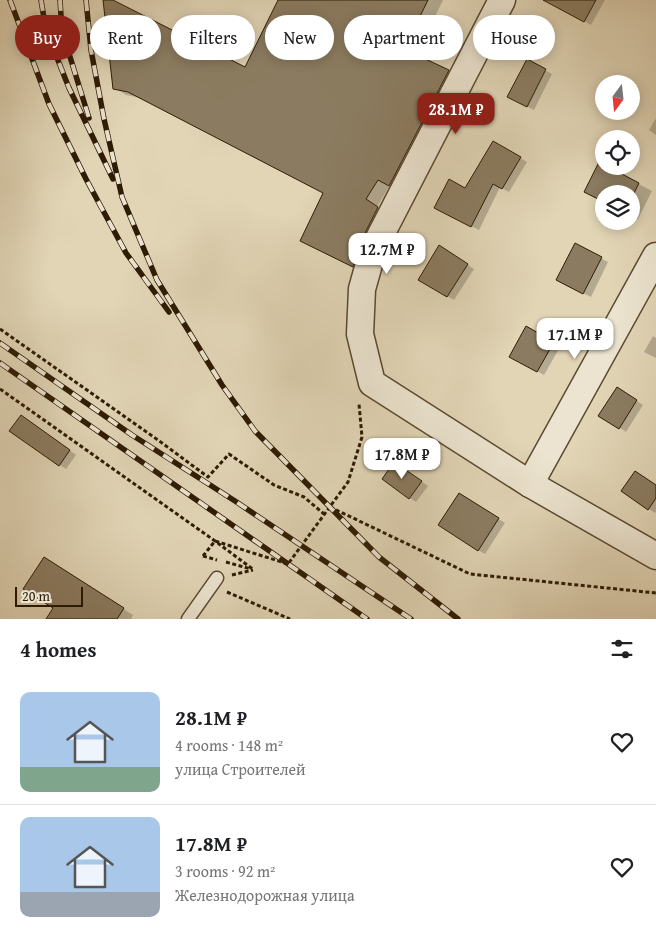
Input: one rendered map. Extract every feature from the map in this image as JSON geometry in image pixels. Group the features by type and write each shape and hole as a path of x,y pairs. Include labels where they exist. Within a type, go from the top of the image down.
{"street":[{"path":"502,0 373,250 362,289 360,334 372,383 530,484 656,556"},
{"path":"530,484 656,256"}],"lane":[{"path":"188,619 214,582"}],"path":[{"path":"0,329 208,477 229,454 274,485 304,497 324,514"},
{"path":"0,389 254,570"},
{"path":"215,541 288,564 348,482 362,437 359,399"},
{"path":"330,507 470,574 656,593"},
{"path":"215,541 203,556 214,582 290,619"}],"building":[{"path":"103,0 113,0 143,15 105,15"},
{"path":"278,0 428,0 421,15 344,15 344,60 428,60 449,70 389,186 378,180 366,199 378,207 360,243 353,267 300,241 323,193 128,92 113,89 110,60 161,60 161,24 171,29 171,60 231,60 245,67 248,60 255,60 255,47 265,26 265,60 334,60 334,15 271,15"},
{"path":"543,0 596,0 584,22"},
{"path":"526,60 546,69 527,107 507,97"},
{"path":"493,141 521,157 502,189 493,184 471,227 434,208 449,179 465,188"},
{"path":"595,170 595,175 624,175 639,183 638,185 595,185 595,198 584,192"},
{"path":"575,243 602,257 583,294 556,280"},
{"path":"439,245 468,264 447,297 418,280"},
{"path":"526,326 554,342 537,372 509,357"},
{"path":"617,387 637,400 619,429 598,416"},
{"path":"21,415 70,450 59,466 9,431"},
{"path":"394,462 422,481 409,499 382,479"},
{"path":"635,471 656,485 656,498 648,510 621,491"},
{"path":"459,493 499,518 478,551 438,525"},
{"path":"44,557 124,608 117,619 46,619 53,608 23,589"}],"railway":[{"path":"10,0 49,104 86,179 126,253 169,312"},
{"path":"41,0 46,30 69,88 113,179"},
{"path":"60,0 62,31 89,118"},
{"path":"86,0 91,50 104,119 122,197 157,280 222,385 255,431 379,557 458,619"},
{"path":"0,343 132,435 235,501 411,619"},
{"path":"0,363 367,619"}]}
